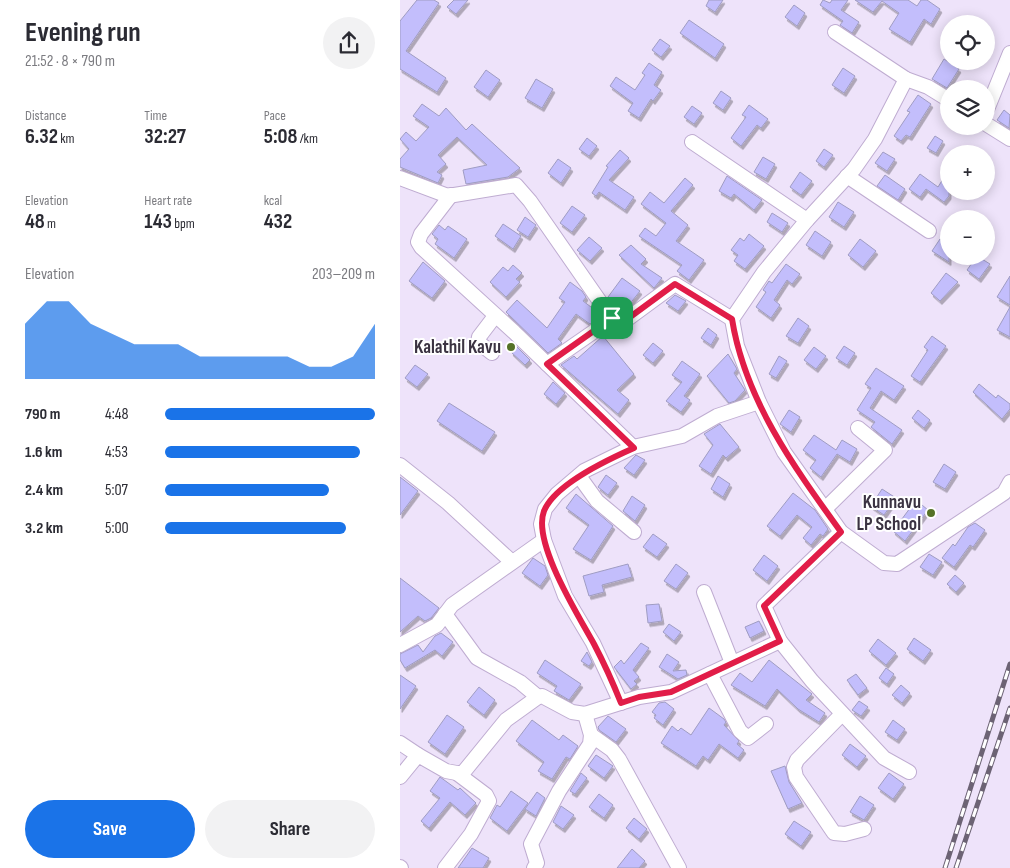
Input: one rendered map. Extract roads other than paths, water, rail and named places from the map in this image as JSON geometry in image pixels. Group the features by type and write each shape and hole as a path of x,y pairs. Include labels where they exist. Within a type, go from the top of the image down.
{"street":[{"path":"835,32 906,80 928,87 940,94"},
{"path":"995,90 1010,53"},
{"path":"906,80 875,139 847,176 764,272 732,319 736,346 759,402 784,452 841,532 884,563 897,564 1004,493 1010,482"},
{"path":"995,130 1010,140"},
{"path":"692,142 807,220"},
{"path":"847,176 929,231"},
{"path":"400,178 451,195 516,185 530,201 598,302 612,318 626,320 675,284 732,319"},
{"path":"451,195 442,209 426,226 418,242 420,247 547,364 634,448"},
{"path":"492,353 478,342 479,337 494,316"},
{"path":"547,364 612,318"},
{"path":"621,703 593,643 565,596 544,540 541,524 545,509 557,494 584,471 634,448 682,436 717,416 759,402"},
{"path":"825,510 885,450 858,428"},
{"path":"400,465 448,503 512,562"},
{"path":"579,476 597,500 634,532"},
{"path":"841,532 764,606 780,641 812,682 884,758 909,772"},
{"path":"400,645 438,625 452,605 544,540"},
{"path":"704,592 732,663"},
{"path":"445,614 477,658 520,682 538,697"},
{"path":"458,774 466,771 506,720 538,697 542,696 572,712 585,714 639,697 671,692 780,641"},
{"path":"710,674 740,731 748,738 766,724"},
{"path":"534,868 537,863 531,844 559,791 590,744 585,714"},
{"path":"842,714 797,760 794,767 796,777 834,833 845,834 864,829"},
{"path":"590,735 612,750 619,759 679,868"},
{"path":"400,743 446,771 458,774 486,795 490,801 471,834 445,868"},
{"path":"400,777 418,755"}],"railway":[{"path":"945,868 1010,664"},
{"path":"956,868 1010,708"}],"place":[{"name":"Kalathil Kavu","path":"511,347"},
{"name":"Kunnavu LP School","path":"931,513"}]}
